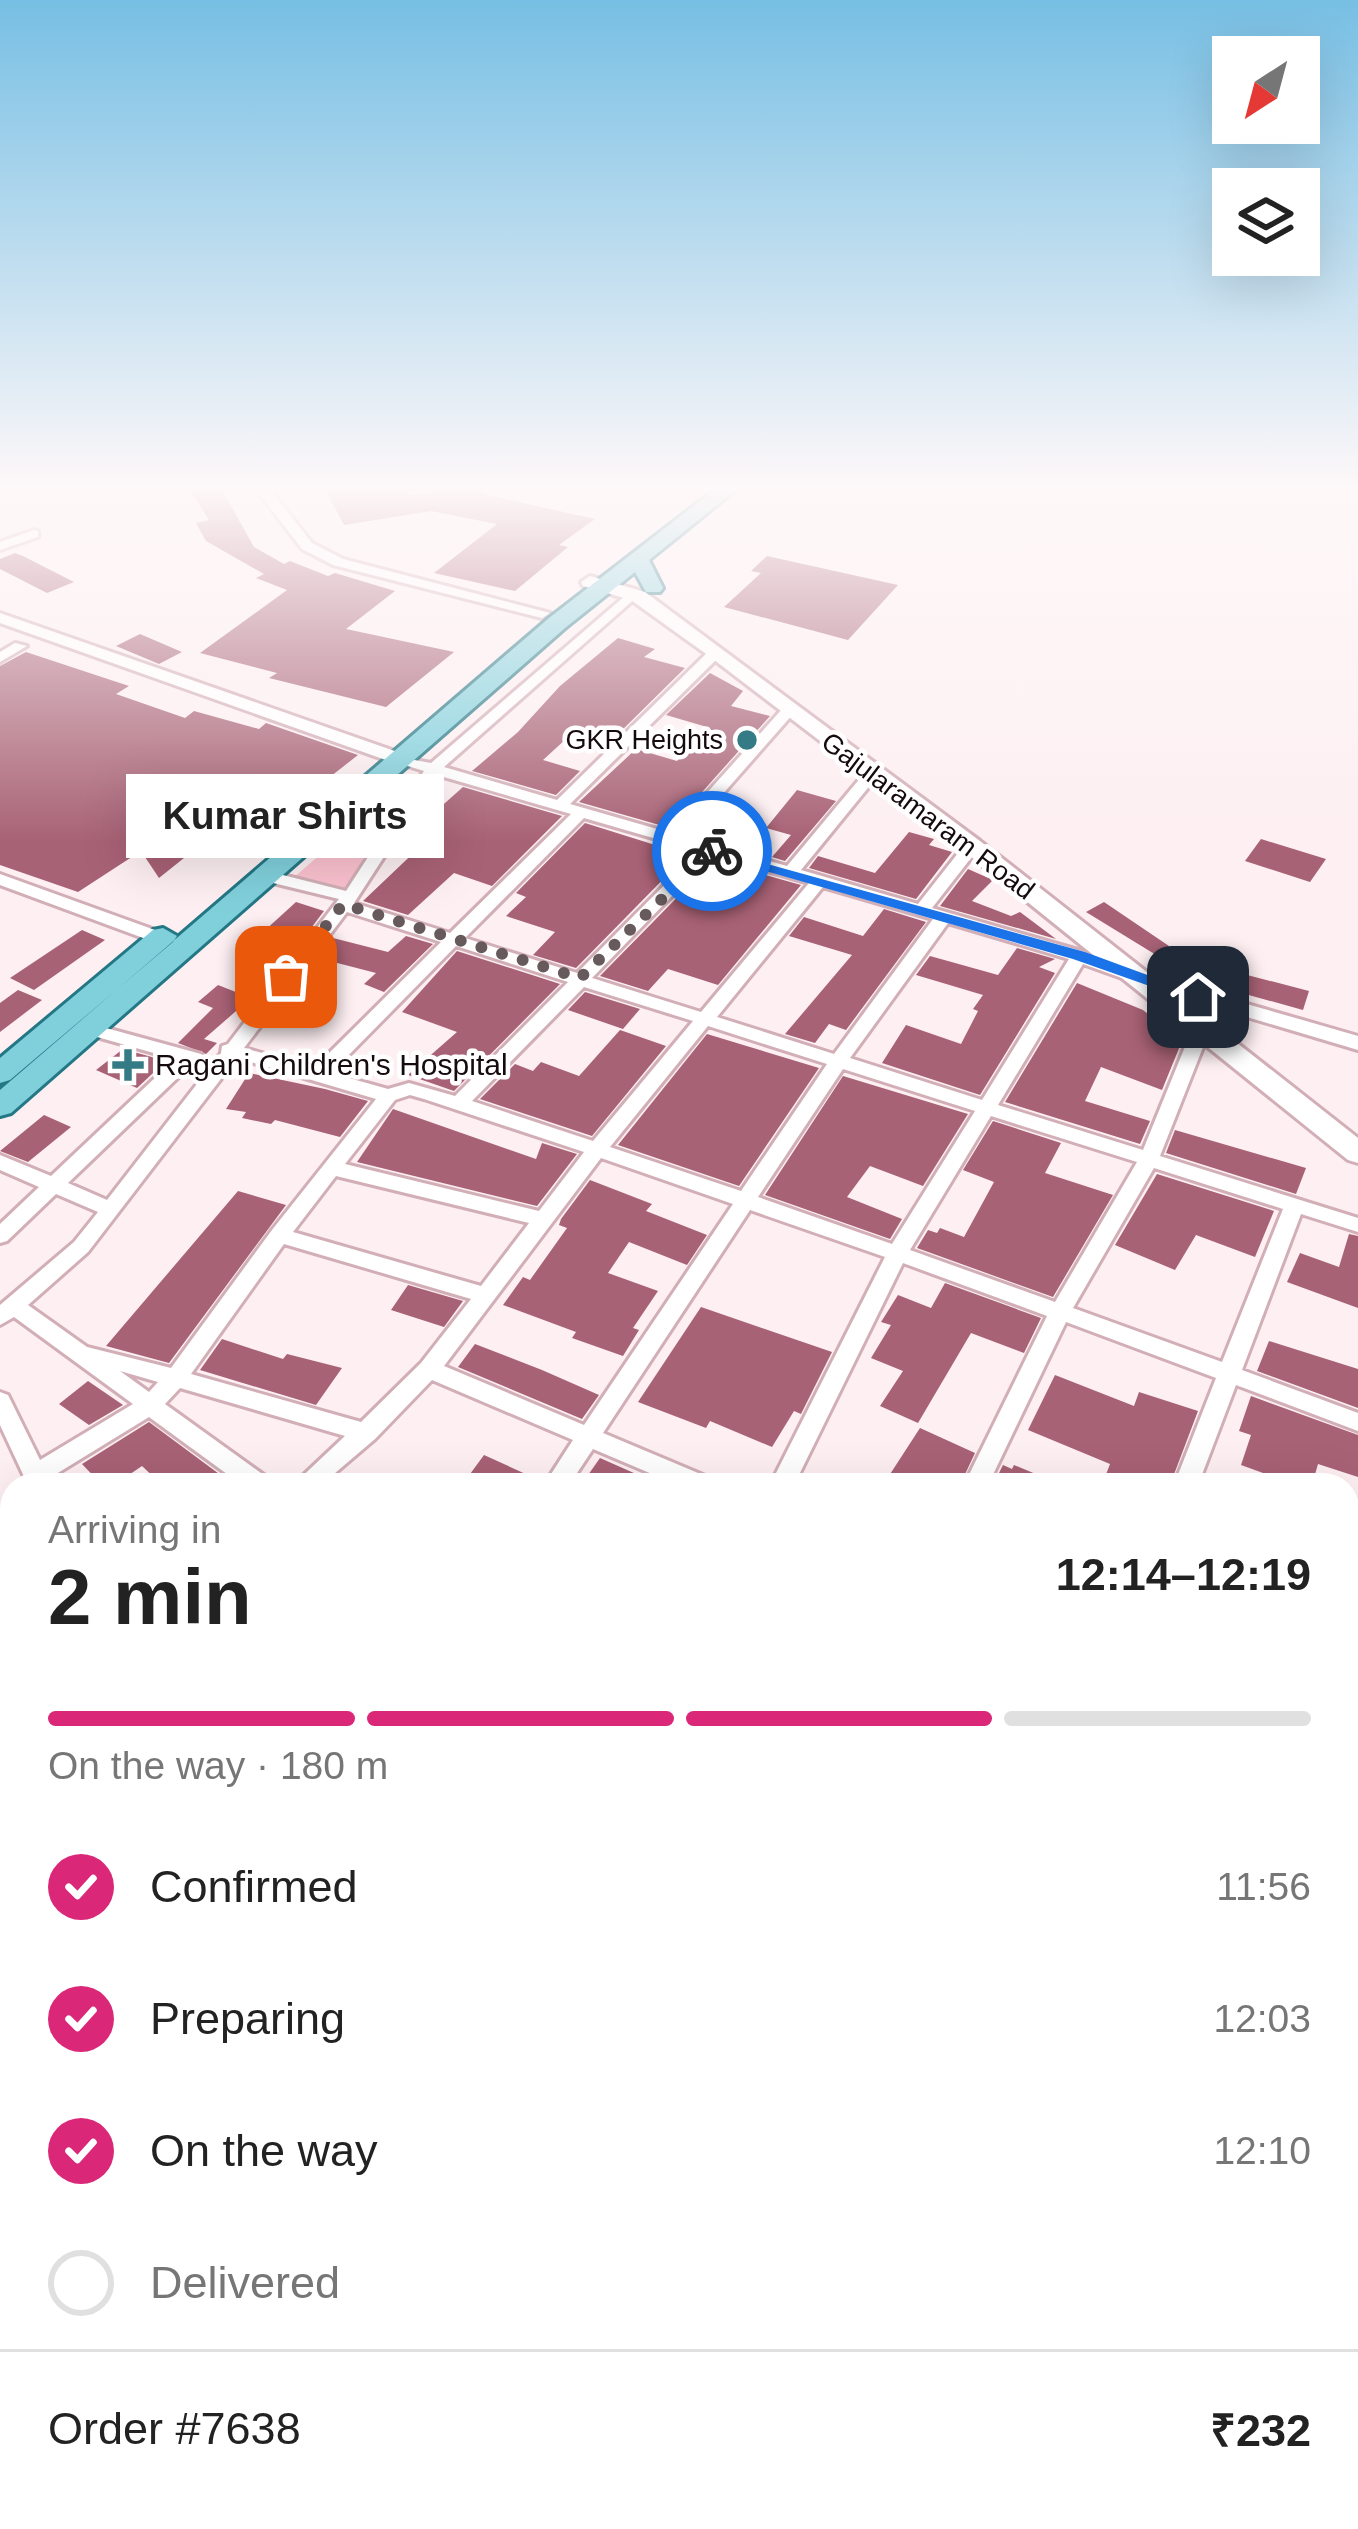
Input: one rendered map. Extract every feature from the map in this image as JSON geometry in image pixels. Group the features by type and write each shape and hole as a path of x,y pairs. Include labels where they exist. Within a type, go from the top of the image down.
{"main road":[{"path":"0,1106 267,876 465,681 551,606"},
{"path":"465,681 491,669 568,606"},
{"path":"0,1073 160,938 392,757 569,606"},
{"name":"Gajularamaram Road","path":"662,606 788,711 972,846 1358,1154"},
{"name":"Gajularamaram Road","path":"664,606 1358,1133"}],"street":[{"path":"514,606 542,613"},
{"path":"244,1473 78,1351 8,1312 81,1247 111,1210 346,901 432,770 624,606"},
{"path":"0,618 432,770 1079,956 1134,977 1358,1043"},
{"path":"0,658 20,646"},
{"path":"558,807 716,652"},
{"path":"675,838 788,711"},
{"path":"790,873 872,773"},
{"path":"318,1075 580,813"},
{"path":"920,912 972,846"},
{"path":"458,1104 708,850"},
{"path":"267,876 1358,1225"},
{"path":"0,879 160,938"},
{"path":"319,1473 367,1433 429,1369 597,1149 819,881"},
{"path":"564,1473 838,1062 943,918"},
{"path":"788,1473 898,1252 1079,956"},
{"path":"89,1030 188,1057 224,1057 318,1075 388,1096"},
{"path":"982,1473 1059,1314 1150,1157 1200,1032"},
{"path":"0,1236 188,1057"},
{"path":"48,1473 150,1405 178,1377 279,1235 388,1096 409,1089 749,1199 1358,1422"},
{"path":"0,1162 111,1210"},
{"path":"332,1168 543,1220"},
{"path":"1191,1473 1295,1204"},
{"path":"279,1235 485,1294"},
{"path":"78,1351 367,1433"},
{"path":"429,1369 675,1473"},
{"path":"0,1401 34,1473"}],"shaded area":[{"path":"412,775 348,893 292,879"}],"building":[{"path":"265,606 376,606 346,629 454,652 386,707 269,678 277,673 200,653"},
{"path":"725,606 879,606 848,640"},
{"path":"140,634 182,652 159,664 116,646"},
{"path":"618,638 655,649 644,657 685,668 614,738 578,728 543,760 580,771 556,795 472,771 518,732 560,686"},
{"path":"26,652 129,686 116,694 185,718 194,711 259,729 266,723 358,755 280,816 249,806 159,878 141,851 78,892 0,865 0,666"},
{"path":"710,673 743,691 731,706 770,716 670,828 579,802 636,749 677,761 707,727 666,715"},
{"path":"463,787 562,816 492,886 454,873 408,915 363,901 444,824 427,819"},
{"path":"797,790 836,801 785,861 772,857 791,835 766,828"},
{"path":"585,823 687,855 576,968 533,955 555,932 506,916 526,897 516,893"},
{"path":"909,832 934,839 929,845 952,852 916,899 809,868 818,856 875,873"},
{"path":"1261,839 1326,859 1310,882 1245,861"},
{"path":"706,868 748,881 758,873 801,885 718,985 668,969 648,991 600,976"},
{"path":"968,869 993,880 972,901 1011,916 1020,912 1056,939 940,906"},
{"path":"296,902 324,911 293,952 284,956 250,944"},
{"path":"1104,902 1169,946 1161,958 1086,912"},
{"path":"884,909 926,922 846,1030 829,1024 815,1043 785,1034 852,955 789,936 804,917 863,936"},
{"path":"82,930 105,940 34,990 10,978"},
{"path":"406,936 433,944 384,992 364,984 376,973 318,958 333,938 388,952"},
{"path":"1017,948 1055,959 1039,967 1055,973 980,1095 882,1063 906,1025 961,1044 978,1011 973,1009 983,995 916,975 930,956 998,975"},
{"path":"457,951 560,984 454,1091 408,1075 457,1032 402,1012"},
{"path":"1209,965 1309,991 1303,1010 1202,982"},
{"path":"1077,983 1143,1010 1182,1041 1162,1090 1101,1067 1085,1101 1150,1121 1140,1144 1005,1102"},
{"path":"218,985 251,998 204,1039 217,1043 206,1054 178,1043 213,1008 198,1002"},
{"path":"18,990 42,1000 0,1032 0,1003"},
{"path":"585,992 640,1009 623,1029 568,1010"},
{"path":"620,1030 666,1046 592,1136 480,1099 515,1064 533,1071 541,1062 579,1076"},
{"path":"707,1034 819,1068 739,1186 618,1145"},
{"path":"123,1049 166,1061 137,1088 96,1070"},
{"path":"249,1073 368,1101 340,1137 275,1120 271,1124 242,1118 246,1112 226,1109"},
{"path":"843,1076 968,1114 923,1186 870,1166 847,1197 902,1219 890,1239 765,1195"},
{"path":"393,1109 536,1159 542,1143 577,1154 537,1206 357,1162"},
{"path":"44,1115 71,1127 28,1162 0,1151"},
{"path":"993,1121 1061,1143 1045,1173 1113,1195 1053,1297 917,1248 928,1230 937,1233 940,1228 964,1237 994,1182 963,1170"},
{"path":"1175,1130 1306,1168 1296,1194 1166,1153"},
{"path":"1157,1174 1274,1211 1255,1257 1196,1235 1175,1270 1115,1245"},
{"path":"590,1180 652,1204 646,1211 707,1235 687,1265 629,1242 608,1273 658,1291 633,1328 639,1330 623,1356 572,1338 576,1332 503,1305 523,1277 530,1280 567,1228 559,1225 561,1219"},
{"path":"238,1191 286,1205 169,1363 106,1346"},
{"path":"1349,1234 1358,1236 1358,1308 1287,1282 1300,1253 1339,1267"},
{"path":"945,1283 1041,1318 1024,1353 971,1333 918,1423 880,1406 903,1371 871,1358 891,1325 881,1322 898,1295 931,1308"},
{"path":"408,1285 463,1301 444,1327 391,1310"},
{"path":"701,1307 832,1352 801,1414 794,1411 772,1447 710,1421 706,1428 638,1402"},
{"path":"222,1339 283,1359 287,1354 342,1368 316,1405 200,1370"},
{"path":"1269,1341 1358,1369 1358,1408 1257,1371"},
{"path":"475,1344 599,1395 582,1419 458,1367"},
{"path":"1055,1375 1134,1406 1139,1392 1198,1411 1175,1473 1107,1473 1110,1464 1028,1430"},
{"path":"88,1381 123,1405 89,1425 59,1404"},
{"path":"1251,1396 1358,1435 1358,1473 1318,1464 1315,1473 1263,1473 1241,1465 1251,1435 1239,1431"},
{"path":"149,1422 218,1473 149,1473 142,1466 132,1473 91,1473 82,1464"},
{"path":"920,1428 975,1453 966,1473 891,1473"},
{"path":"484,1455 523,1473 471,1473"},
{"path":"600,1458 634,1473 589,1473"},
{"path":"1003,1465 1012,1469 1014,1465 1033,1473 999,1473"}],"way so far":[{"path":"286,977 343,904 580,978 712,851"}],"place":[{"name":"GKR Heights","path":"747,740"},
{"name":"Kumar Shirts","path":"286,977"},
{"name":"Ragani Children's Hospital","path":"128,1065"}],"route":[{"path":"712,851 1079,956 1198,997"}]}
